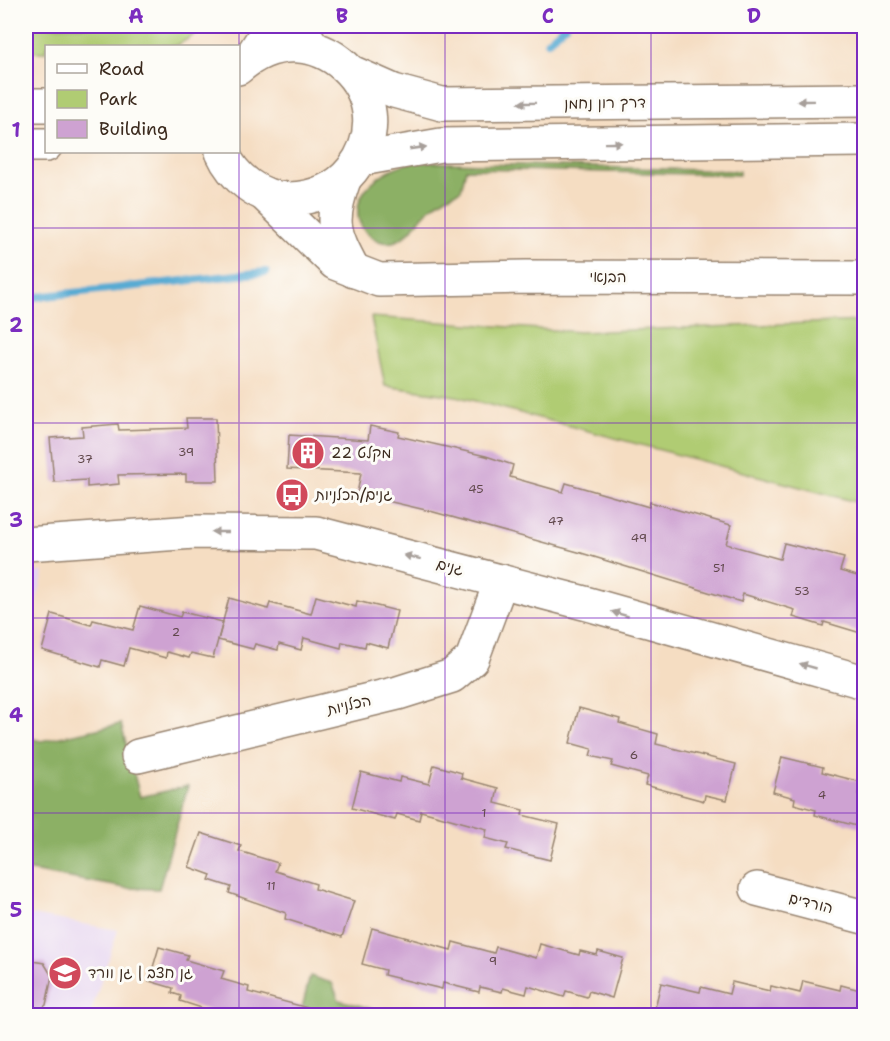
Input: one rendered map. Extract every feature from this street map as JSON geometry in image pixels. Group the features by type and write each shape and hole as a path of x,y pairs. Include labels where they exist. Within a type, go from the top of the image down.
{"street":[{"path":"245,63 272,26"},
{"path":"245,63 306,37 351,72 364,92 370,114 369,137 335,204 333,225 354,271"},
{"name":"דרך רון נחמן","path":"351,72 394,91 442,104 864,100"},
{"path":"26,105 45,105"},
{"path":"264,194 285,199 306,198 327,192 353,169 441,145 864,140"},
{"path":"26,145 45,145"},
{"path":"202,153 226,160"},
{"name":"הבנאי","path":"226,160 245,183 264,194 335,263 379,280 482,277 864,278"},
{"name":"גנים","path":"26,544 194,532 316,533 501,581 864,682"},
{"name":"הכלניות","path":"138,756 398,693 452,676 472,659 501,581"},
{"name":"הורדים","path":"758,889 864,916"}],"shaded area":[{"path":"44,572 26,642 26,573"},
{"name":"גן חצב | גן וורד","path":"26,914 118,930 90,1015 26,1015"}],"green space":[{"path":"26,26 209,26 178,45 45,45 45,52 26,52"},
{"path":"413,162 739,171 739,175 466,169 461,190 433,206 401,239 390,242 377,240 367,233 360,222 358,216 362,196 368,187 384,173"},
{"path":"371,317 580,332 864,321 864,504 456,396 385,386"},
{"path":"121,724 140,797 188,786 159,889 126,888 26,870 26,737 41,741"},
{"path":"310,976 332,983 339,1000 395,1015 300,1016"}],"building":[{"path":"186,418 216,418 218,481 186,481 186,474 118,475 119,484 87,487 87,480 54,482 50,438 83,436 82,427 118,424 119,430 187,428"},
{"path":"370,426 399,432 398,436 486,456 513,465 510,477 563,492 566,483 649,507 650,502 731,525 726,544 780,559 784,543 844,558 840,571 864,578 864,634 824,622 823,626 793,617 795,610 743,594 741,602 578,552 430,511 357,494 361,473 287,469 289,435 368,440"},
{"path":"316,596 356,607 357,601 397,611 388,648 366,642 365,647 342,642 341,648 304,638 301,650 279,644 278,650 255,644 253,649 218,640 229,598 268,609 270,603 311,614"},
{"path":"140,606 180,617 182,612 223,622 213,658 191,653 189,658 167,652 166,658 129,648 124,666 102,660 100,667 42,650 52,614 91,625 93,620 133,630"},
{"path":"579,708 620,719 619,723 658,734 656,744 736,764 727,800 705,795 704,801 645,785 648,776 611,766 613,761 590,756 592,749 570,743"},
{"path":"782,757 823,767 822,772 861,782 858,794 864,796 864,828 815,815 816,810 794,804 795,798 773,792"},
{"path":"434,765 462,773 461,778 498,788 495,803 523,810 522,815 559,824 550,860 506,849 508,844 485,838 487,829 421,811 419,820 397,814 395,820 352,808 361,772 399,782 400,777 429,784"},
{"path":"201,833 241,846 239,851 278,863 275,871 316,884 315,889 354,901 342,937 285,919 286,913 229,893 231,887 209,880 211,875 189,867"},
{"path":"372,928 451,950 453,942 494,953 496,947 536,958 540,944 579,955 580,951 597,955 598,951 623,958 612,998 589,991 587,997 566,991 564,997 528,986 526,994 503,988 502,992 480,987 479,992 443,983 442,989 384,975 385,970 362,964"},
{"path":"159,947 188,955 186,960 224,971 221,979 249,987 248,992 308,1008 307,1016 212,1016 214,1012 180,1001 181,996 172,993 173,988 149,981"},
{"path":"26,960 44,963 52,976 46,1005 30,1016 26,1016"},
{"path":"803,981 840,990 841,985 864,991 864,1016 653,1016 661,983 700,992 701,987 729,994 732,982 770,991 771,986 800,993"}],"waterway":[{"path":"548,41 565,26"},
{"path":"26,298 266,272"}],"place":[{"name":"מקלט 22","path":"308,453"},
{"name":"גנים/הכלניות","path":"292,495"},
{"name":"גן חצב | גן וורד","path":"65,973"}]}
